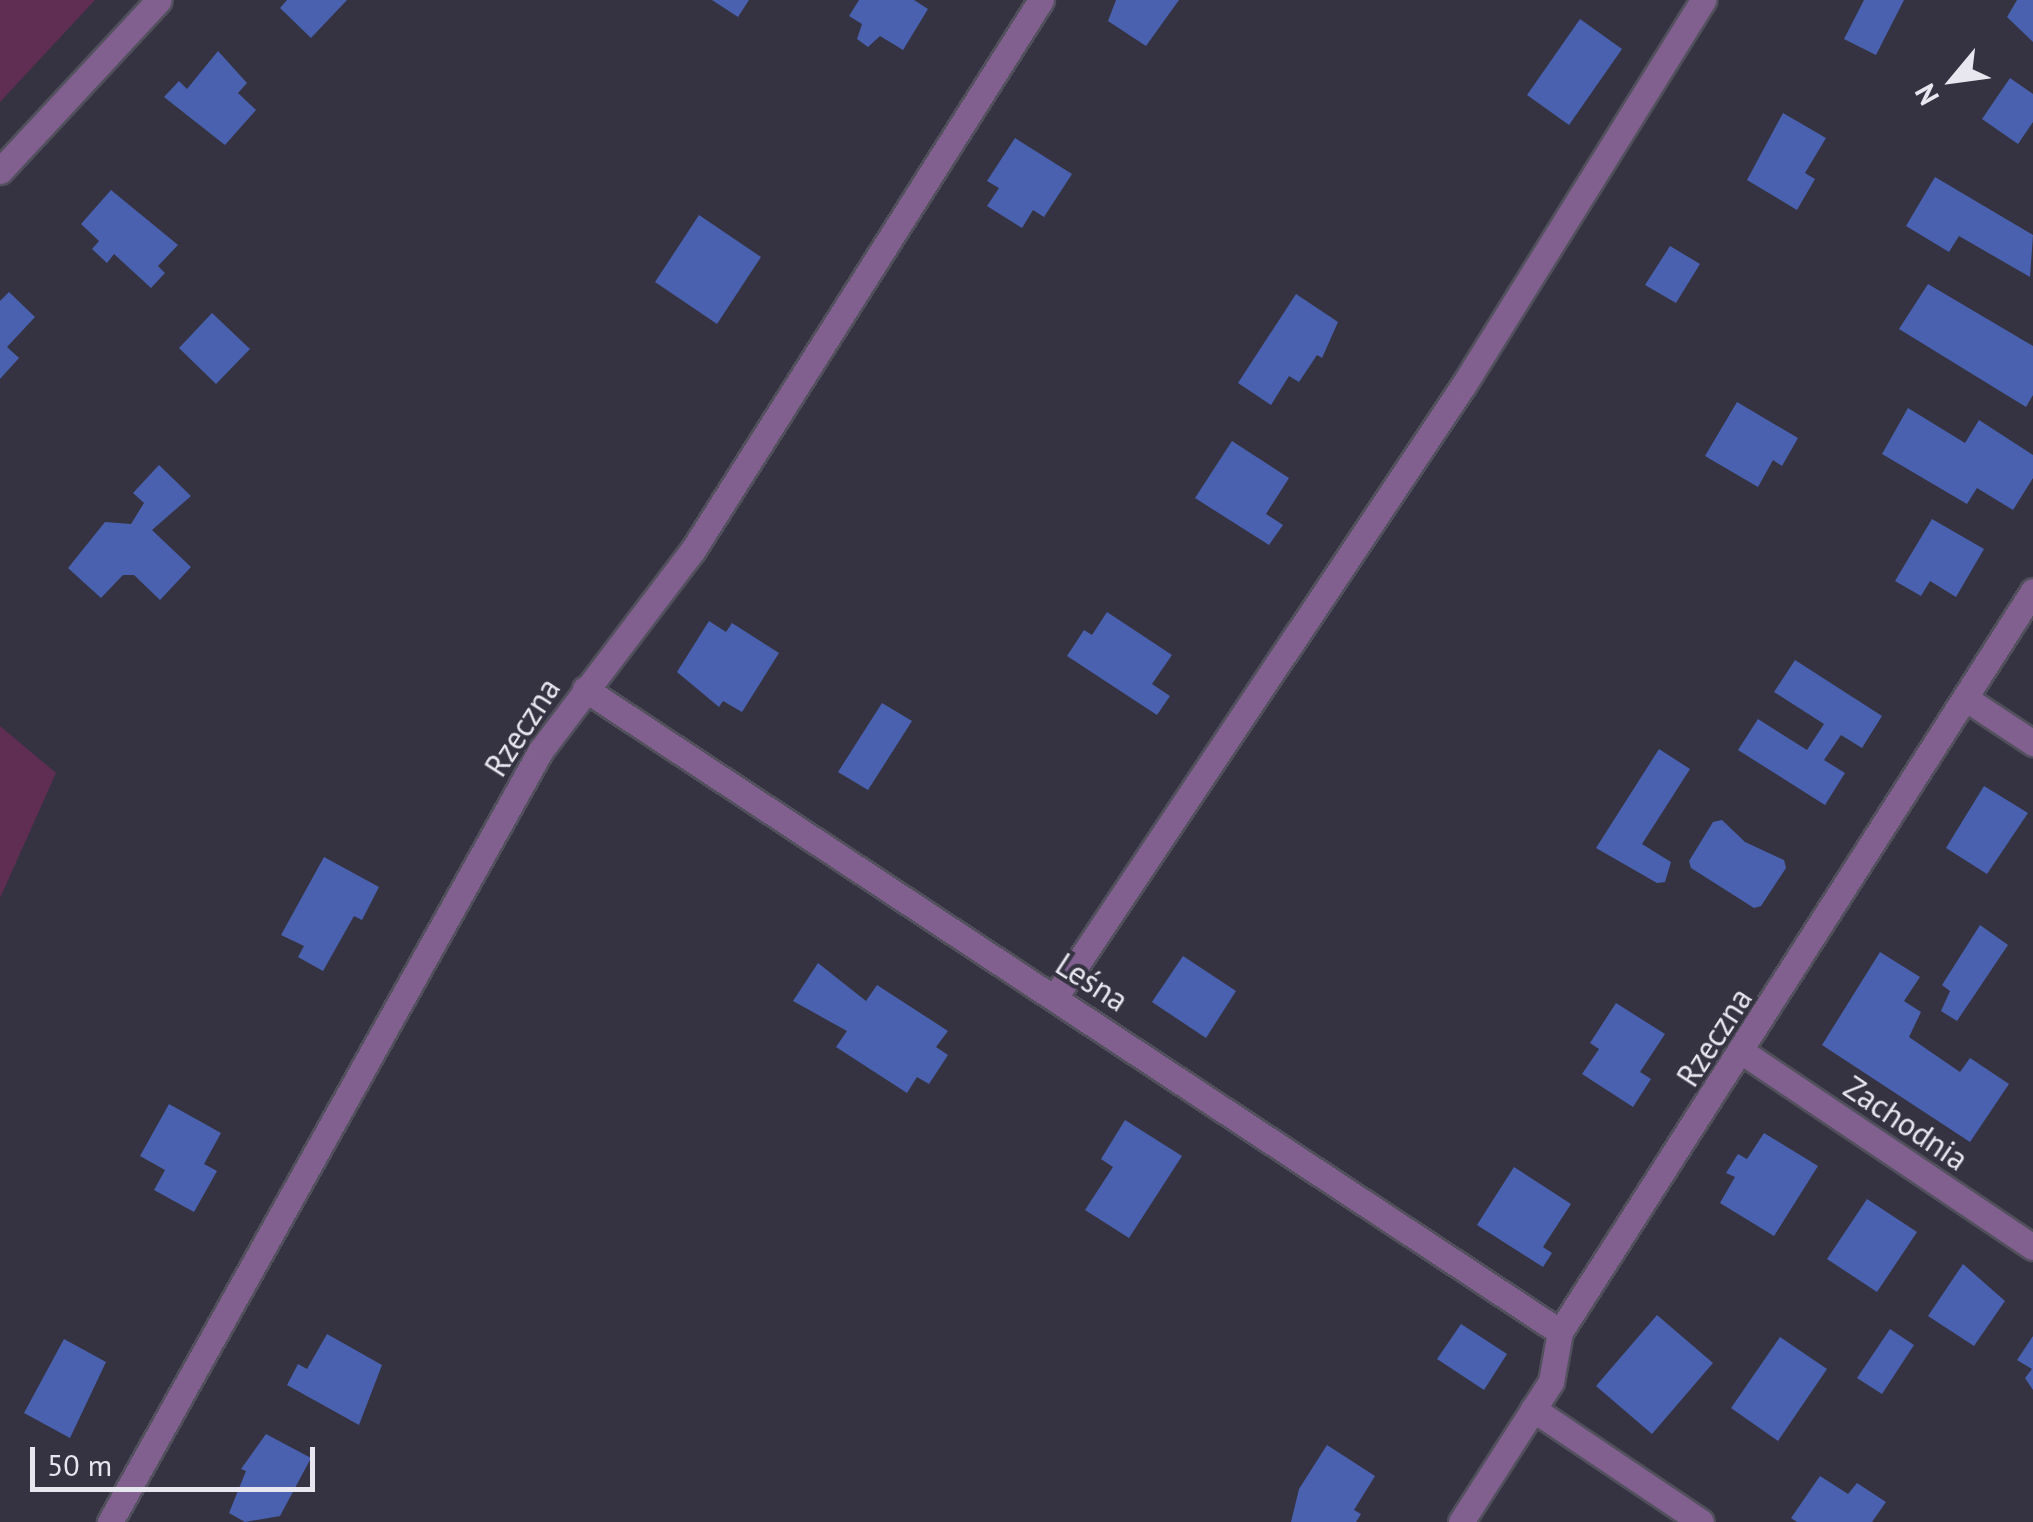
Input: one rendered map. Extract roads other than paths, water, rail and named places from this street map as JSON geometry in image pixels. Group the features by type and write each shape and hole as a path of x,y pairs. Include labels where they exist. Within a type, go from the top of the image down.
{"street":[{"path":"0,171 159,0"},
{"name":"Rzeczna","path":"110,1522 541,750 694,550 1040,0"},
{"path":"1055,996 1463,386 1703,0"},
{"name":"Rzeczna","path":"1461,1522 1550,1382 1560,1332 1744,1054 2033,590"},
{"name":"Leśna","path":"585,689 1560,1332"},
{"path":"1965,698 2033,743"},
{"name":"Zachodnia","path":"1744,1054 2033,1247"},
{"path":"1533,1410 1702,1522"}]}
